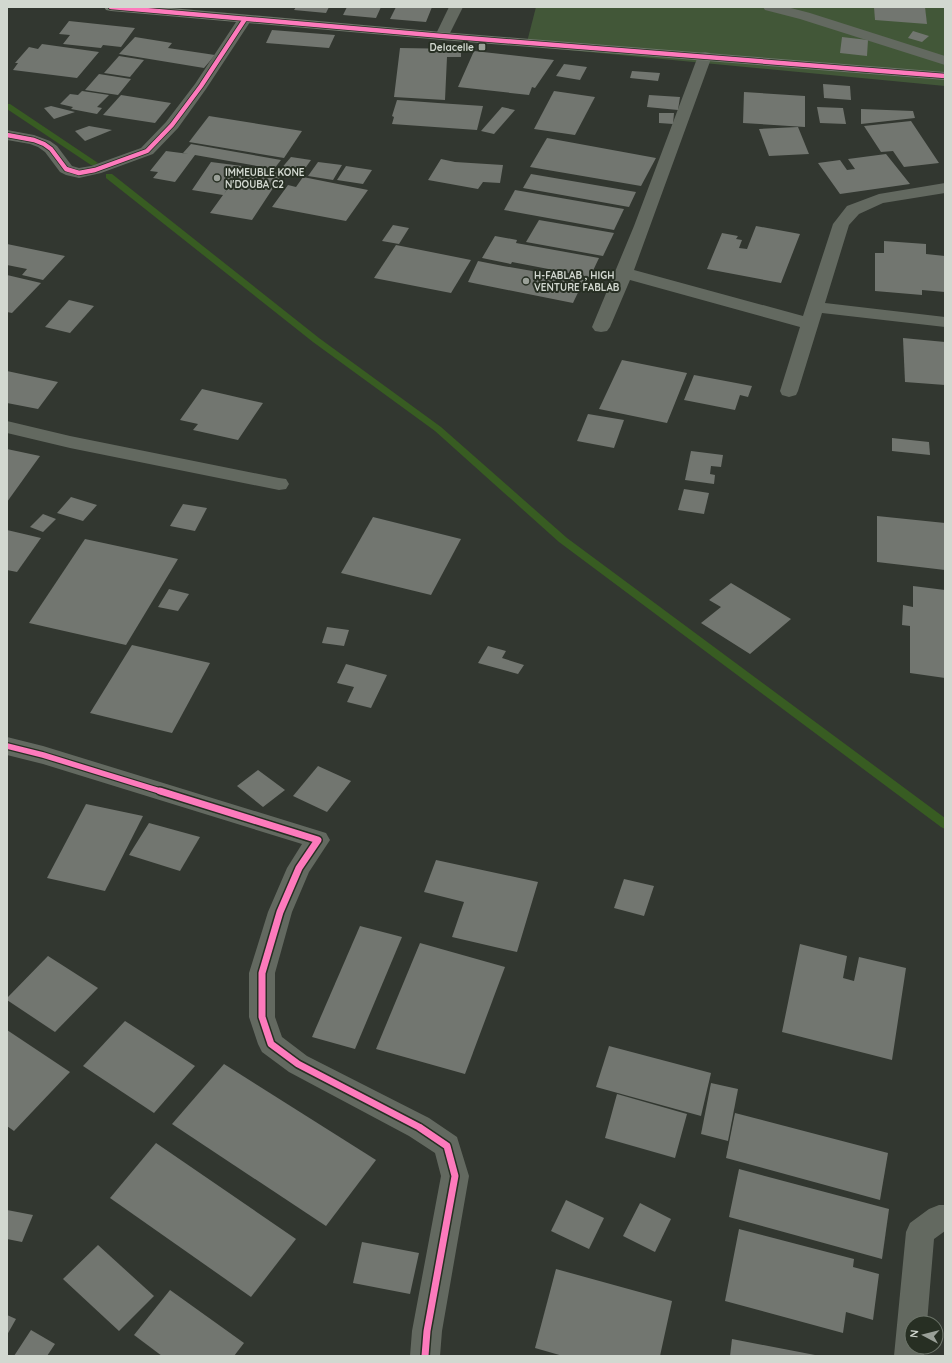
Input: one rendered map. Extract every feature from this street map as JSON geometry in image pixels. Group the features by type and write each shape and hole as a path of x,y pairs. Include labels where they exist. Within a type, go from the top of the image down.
{"street":[{"path":"111,7 442,36 945,76"},
{"path":"442,36 456,7"},
{"path":"770,7 805,16 945,61"},
{"path":"7,135 34,140 44,144 51,150 66,170 79,173 95,170 147,151 172,125 201,86 245,19"},
{"path":"601,327 625,273 660,183 705,56"},
{"path":"789,391 842,224 853,210 879,199 945,188"},
{"path":"625,273 811,324"},
{"path":"816,307 945,322"},
{"path":"7,427 70,442 279,484"},
{"path":"7,746 43,755 318,840 299,868 280,912 262,972 262,1017 270,1044 298,1064 419,1127 447,1146 456,1176 427,1331 425,1356"},
{"path":"909,1356 920,1232 939,1218 945,1218"}],"green space":[{"path":"536,7 945,7 945,86 526,46"}],"building":[{"path":"296,7 329,7 326,13 294,10"},
{"path":"347,7 381,7 376,18 343,15"},
{"path":"396,7 432,7 426,22 390,19"},
{"path":"874,7 925,7 927,24 875,20"},
{"path":"69,21 135,28 121,47 103,45 101,48 63,44 70,35 59,34"},
{"path":"272,30 335,35 329,48 266,43"},
{"path":"913,31 929,36 922,42 908,38"},
{"path":"135,37 172,43 168,48 215,55 204,68 119,54"},
{"path":"842,37 868,40 867,56 840,53"},
{"path":"42,44 99,52 77,78 13,70 18,63 15,63 29,47 38,49"},
{"path":"400,48 461,49 461,57 447,57 445,100 394,97"},
{"path":"474,51 554,60 535,88 532,87 529,95 458,87"},
{"path":"119,56 144,60 130,77 104,73"},
{"path":"564,64 587,67 580,80 556,76"},
{"path":"632,71 660,73 658,81 630,78"},
{"path":"99,74 131,79 118,95 85,90"},
{"path":"823,84 850,86 851,100 824,98"},
{"path":"82,91 109,95 97,107 102,108 97,114 71,109 73,107 60,104 70,94 78,95"},
{"path":"554,91 595,97 575,135 534,129"},
{"path":"744,92 805,96 805,127 743,123"},
{"path":"121,95 171,103 155,123 103,115"},
{"path":"649,95 680,97 678,110 647,107"},
{"path":"397,100 483,106 477,130 392,124 394,117 392,116"},
{"path":"51,106 75,112 54,119 44,108"},
{"path":"502,107 515,110 494,134 481,131"},
{"path":"817,107 843,108 846,124 820,123"},
{"path":"861,109 913,111 915,118 861,124"},
{"path":"659,113 674,113 673,124 659,123"},
{"path":"209,116 302,131 284,158 189,142"},
{"path":"911,121 939,163 904,167 893,151 881,152 864,126"},
{"path":"89,126 112,130 85,141 75,131"},
{"path":"798,127 809,154 769,156 759,129"},
{"path":"547,138 656,158 641,186 530,167"},
{"path":"191,144 281,160 274,169 195,155 175,182 153,178 158,172 150,171 166,151 189,154 183,153"},
{"path":"886,154 910,184 840,194 818,163 840,160 847,170 855,169 848,159"},
{"path":"291,157 311,160 301,174 280,170"},
{"path":"441,159 455,162 503,165 500,183 483,182 478,189 428,180"},
{"path":"211,162 242,166 224,194 243,167 283,173 252,220 210,213 223,195 192,190"},
{"path":"318,162 342,165 333,180 308,176"},
{"path":"346,166 372,170 363,184 337,180"},
{"path":"531,174 636,192 629,207 523,188"},
{"path":"303,177 368,190 346,221 272,207 288,185 296,187"},
{"path":"515,190 624,209 614,230 504,210"},
{"path":"539,220 614,233 603,256 526,242"},
{"path":"393,225 409,228 399,244 382,241"},
{"path":"756,226 800,234 781,283 707,269 722,233 738,236 736,239 742,240 739,248 747,249"},
{"path":"495,236 517,240 516,243 599,258 590,277 512,262 511,264 482,258"},
{"path":"884,241 926,244 926,254 945,256 945,292 922,290 922,295 875,291 875,253 884,253"},
{"path":"7,244 65,256 43,280 22,275 27,269 7,265"},
{"path":"396,245 471,260 451,293 374,278"},
{"name":"H-FABLAB , HIGH VENTURE FABLAB","path":"478,261 584,280 573,303 468,282"},
{"path":"7,275 41,283 12,313 7,312"},
{"path":"69,300 94,306 70,333 45,327"},
{"path":"903,338 945,342 945,385 905,382"},
{"path":"622,360 687,373 667,423 599,409"},
{"path":"7,371 58,382 38,409 7,403"},
{"path":"694,375 752,386 748,397 740,395 735,410 684,400"},
{"path":"202,389 263,403 238,440 193,430 198,424 180,420"},
{"path":"588,414 624,420 614,448 577,441"},
{"path":"892,438 929,442 930,455 892,451"},
{"path":"7,449 40,456 7,502"},
{"path":"691,451 723,455 721,467 711,466 710,474 715,475 714,484 685,480"},
{"path":"684,489 709,493 704,514 678,510"},
{"path":"71,497 97,505 83,521 57,513"},
{"path":"183,504 207,508 195,531 170,526"},
{"path":"43,514 56,519 43,532 30,527"},
{"path":"877,516 945,523 945,570 877,562"},
{"path":"373,517 461,539 431,595 341,573"},
{"path":"7,530 41,538 17,572 7,570"},
{"path":"85,539 178,559 126,645 29,623"},
{"path":"731,583 791,619 750,654 701,623 721,607 709,600"},
{"path":"913,586 945,590 945,678 910,673 910,626 902,625 903,605 913,607"},
{"path":"169,589 189,594 178,611 158,607"},
{"path":"327,627 349,630 344,646 322,643"},
{"path":"132,645 210,663 172,733 90,713"},
{"path":"488,646 506,651 502,658 524,665 518,674 478,663"},
{"path":"346,664 387,675 371,708 347,702 354,687 337,683"},
{"path":"318,766 351,781 327,812 293,796"},
{"path":"258,770 285,790 263,807 237,786"},
{"path":"86,804 143,816 105,891 47,878"},
{"path":"149,823 200,837 180,871 129,855"},
{"path":"436,860 538,882 517,952 452,937 464,902 424,892"},
{"path":"624,879 654,886 644,916 614,908"},
{"path":"360,926 402,937 355,1049 312,1037"},
{"path":"420,943 505,967 465,1074 376,1049"},
{"path":"800,944 847,956 843,978 854,981 859,957 906,968 892,1060 782,1032"},
{"path":"48,956 98,988 55,1032 7,1000 7,998"},
{"path":"125,1021 195,1066 154,1113 83,1066"},
{"path":"7,1030 70,1072 14,1131 7,1126"},
{"path":"609,1046 711,1073 701,1116 596,1087"},
{"path":"224,1064 376,1160 326,1226 172,1124"},
{"path":"711,1083 738,1089 728,1141 701,1134"},
{"path":"617,1094 687,1114 675,1158 605,1138"},
{"path":"735,1113 888,1153 880,1200 726,1158"},
{"path":"156,1143 296,1239 251,1297 110,1198"},
{"path":"739,1169 889,1209 882,1259 729,1217"},
{"path":"566,1200 604,1218 589,1249 551,1231"},
{"path":"640,1203 671,1219 655,1252 623,1236"},
{"path":"7,1210 33,1215 22,1242 7,1239"},
{"path":"739,1229 854,1259 853,1267 879,1274 873,1320 846,1312 843,1333 725,1301"},
{"path":"362,1242 419,1253 410,1294 353,1283"},
{"path":"98,1245 154,1296 119,1331 63,1279"},
{"path":"556,1269 672,1301 660,1356 563,1356 535,1348"},
{"path":"170,1290 244,1343 234,1356 162,1356 134,1335"},
{"path":"7,1315 16,1319 7,1335"},
{"path":"31,1330 55,1344 47,1356 14,1356"},
{"path":"732,1339 815,1355 815,1356 730,1356"}],"waterway":[{"path":"7,106 94,163"},
{"path":"109,176 316,340 438,429 563,540 945,824"}],"cycle path":[{"path":"111,7 442,36 945,76"},
{"path":"7,135 34,140 44,144 51,149 66,169 79,173 95,170 147,151 172,125 201,86 245,19"},
{"path":"7,746 43,755 318,840 299,868 280,912 262,973 262,1017 271,1044 298,1064 419,1127 447,1146 455,1176 427,1331 425,1356"}],"place":[{"name":"Delacelle","path":"482,47"},
{"name":"IMMEUBLE KONE N'DOUBA C2","path":"217,178"},
{"name":"H-FABLAB , HIGH VENTURE FABLAB","path":"526,281"}]}
